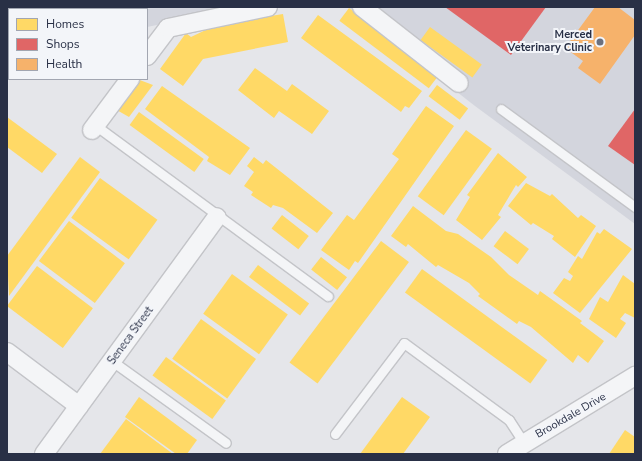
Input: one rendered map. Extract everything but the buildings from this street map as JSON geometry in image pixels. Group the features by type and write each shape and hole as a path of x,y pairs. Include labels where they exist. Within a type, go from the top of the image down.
{"street":[{"path":"148,55 168,28 268,7"},
{"path":"362,7 459,83"},
{"path":"93,128 129,80"},
{"name":"Seneca Street","path":"44,454 218,217"},
{"path":"7,352 79,406"},
{"name":"Brookdale Drive","path":"506,454 635,376"}],"lane":[{"path":"501,109 635,207"},
{"path":"93,128 328,296"},
{"path":"334,434 404,343 509,420 524,443"},
{"path":"112,361 226,443"}],"shaded area":[{"path":"7,7 246,7 148,27 148,8 8,8 7,50"},
{"path":"348,7 635,7 635,224 475,106"}],"place":[{"name":"Merced Veterinary Clinic","path":"600,42"}]}
